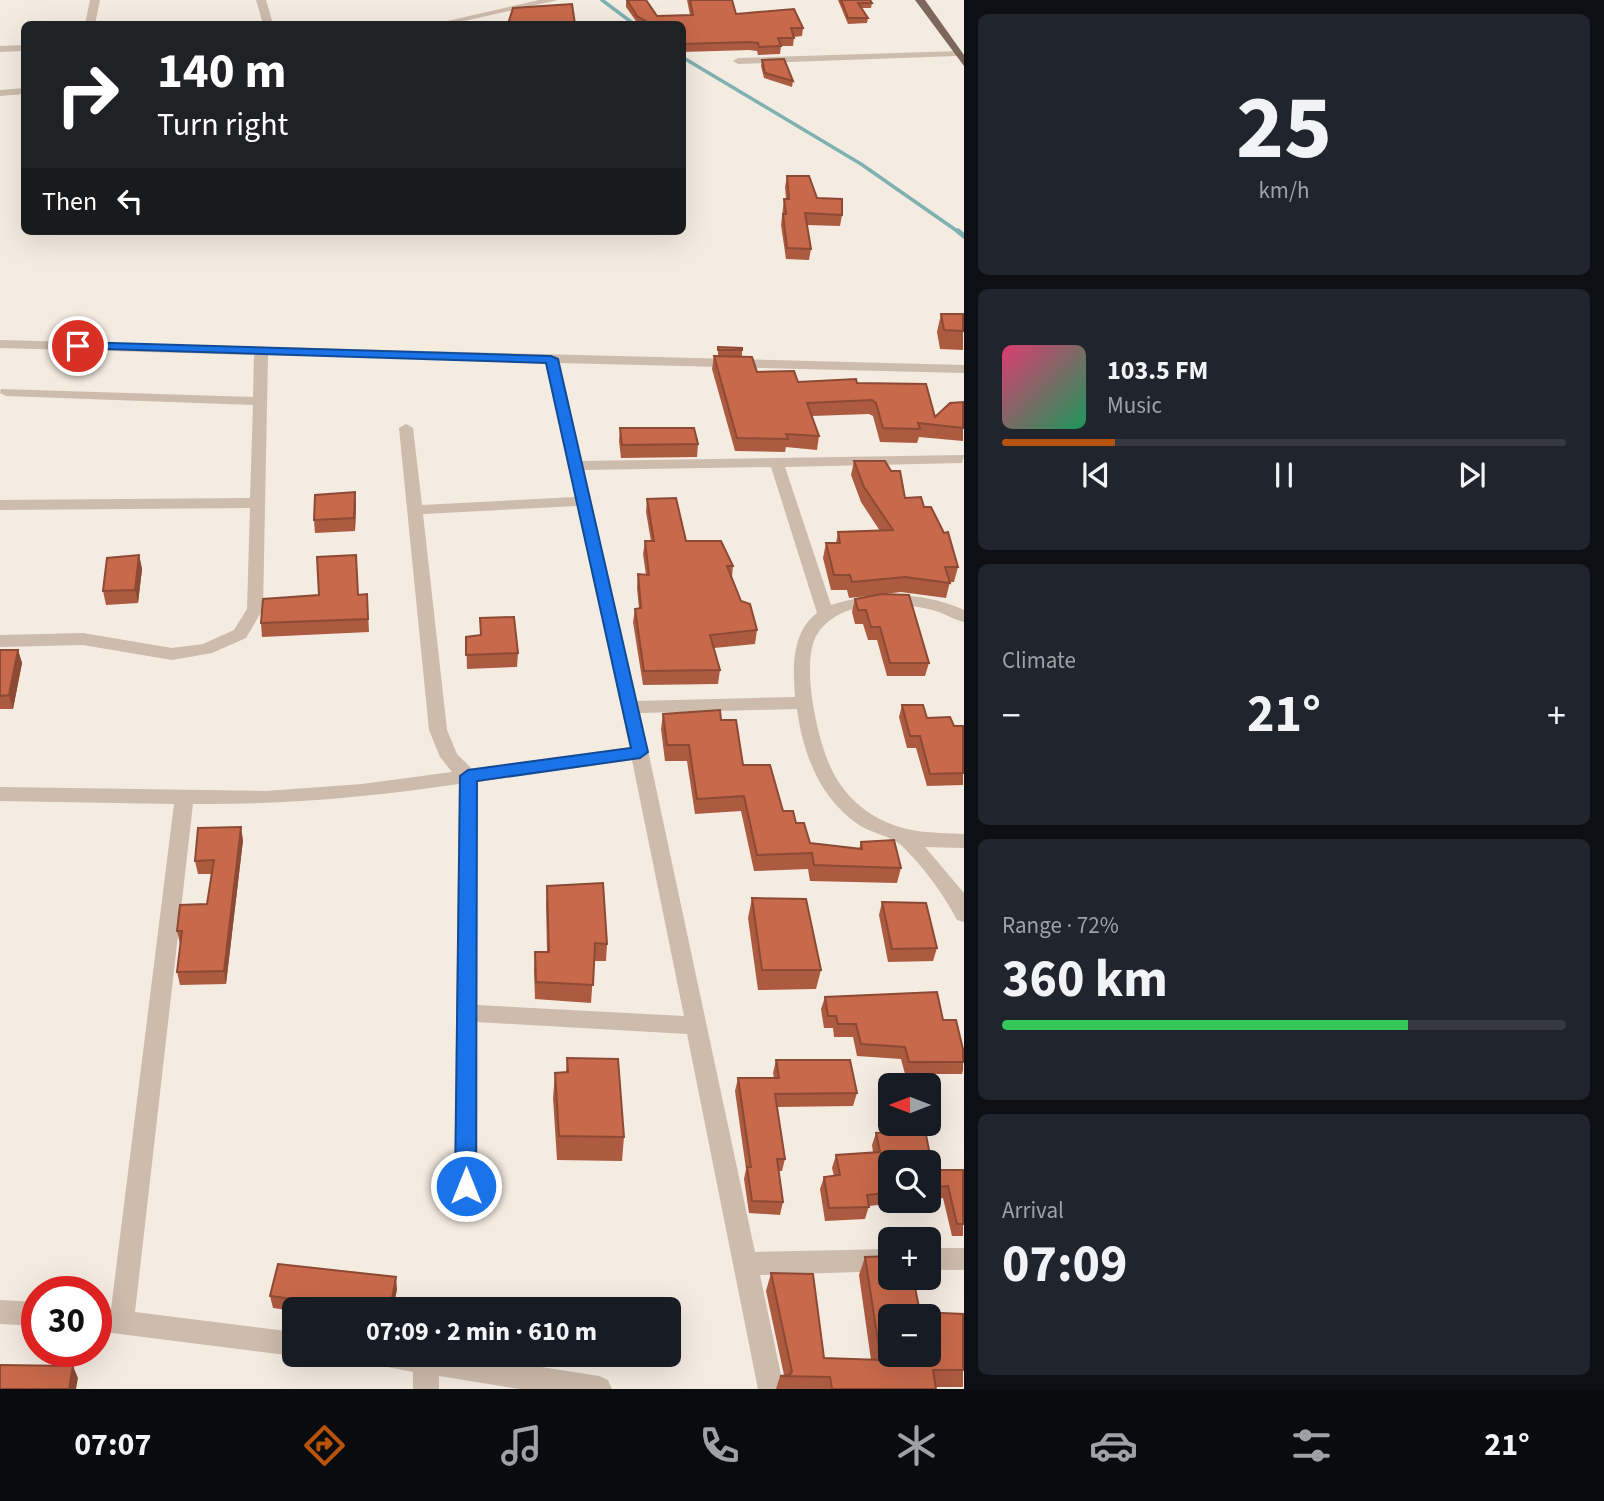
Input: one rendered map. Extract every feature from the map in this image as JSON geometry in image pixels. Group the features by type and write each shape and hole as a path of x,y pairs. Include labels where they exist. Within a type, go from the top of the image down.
{"main road":[{"path":"920,0 964,63"}],"street":[{"path":"90,21 94,0"},
{"path":"261,0 267,21"},
{"path":"468,21 553,0"},
{"path":"0,49 21,48"},
{"path":"738,61 956,53"},
{"path":"0,93 21,91"},
{"path":"0,344 964,369"},
{"path":"0,641 83,639 172,654 206,649 240,634 255,610 261,351"},
{"path":"551,359 640,752 771,1389"},
{"path":"6,392 260,401"},
{"path":"407,428 438,730 449,757 468,776 466,1211"},
{"path":"576,466 962,459"},
{"path":"777,464 826,614"},
{"path":"416,510 583,501"},
{"path":"0,505 257,503"},
{"path":"964,617 948,608 900,599 853,603 826,614 808,634 802,683 811,743 833,792 865,822 907,839 964,841"},
{"path":"629,707 805,703"},
{"path":"0,794 266,798 362,791 640,752"},
{"path":"122,1321 184,797"},
{"path":"907,839 962,900"},
{"path":"467,1013 696,1026"},
{"path":"941,1259 964,1259"},
{"path":"745,1264 878,1260"},
{"path":"0,1312 21,1313"},
{"path":"112,1320 282,1342"},
{"path":"426,1367 426,1389"},
{"path":"463,1367 599,1389"}],"building":[{"path":"627,0 646,0 657,16 693,15 690,0 732,0 736,14 794,9 803,28 791,28 794,38 778,38 781,46 759,47 758,43 750,42 686,44 686,21 646,21 637,16"},
{"path":"841,0 870,0 872,3 858,3 868,18 848,18"},
{"path":"572,4 575,21 509,21 513,8"},
{"path":"784,59 793,81 765,73 762,60"},
{"path":"787,176 809,176 817,198 842,199 842,215 805,213 811,249 787,248 783,214 786,214 784,199 789,199"},
{"path":"941,314 963,314 963,331 944,330"},
{"path":"718,347 742,348 742,350 718,350"},
{"path":"714,356 752,357 757,372 794,371 798,382 856,379 857,383 926,384 935,417 950,403 963,402 963,428 918,423 920,429 883,428 876,403 872,400 807,403 819,436 786,434 788,439 737,438"},
{"path":"620,428 694,428 698,444 622,445"},
{"path":"854,461 885,461 891,471 900,471 905,498 921,497 924,507 931,507 944,533 948,532 958,567 945,567 950,583 905,577 852,582 850,575 834,575 826,543 840,543 838,532 893,530 864,487"},
{"path":"355,492 354,518 314,520 315,495"},
{"path":"676,498 686,541 721,541 733,566 727,566 741,601 750,604 757,630 710,635 720,670 644,671 635,609 641,608 638,574 649,575 645,541 654,541 647,499"},
{"path":"139,555 135,590 103,591 107,558"},
{"path":"356,555 358,595 367,594 368,619 261,623 263,599 319,595 317,557"},
{"path":"882,594 909,595 929,663 890,663 880,627 871,627 866,610 858,610 855,599"},
{"path":"514,617 518,653 466,655 466,637 481,635 480,618"},
{"path":"0,650 18,650 9,695 0,696"},
{"path":"902,705 923,705 927,718 950,717 954,726 963,726 963,773 930,774 920,736 910,736"},
{"path":"720,710 721,720 736,720 743,765 770,765 783,811 793,811 796,823 804,823 810,843 862,849 861,842 894,840 901,868 814,865 812,853 757,855 744,796 697,799 689,745 667,745 663,714"},
{"path":"241,827 224,971 177,972 182,931 177,931 180,905 207,904 214,860 195,861 198,828"},
{"path":"603,883 607,944 595,943 593,985 536,982 535,952 549,952 547,886"},
{"path":"752,898 806,899 821,970 762,970"},
{"path":"882,902 926,903 937,948 892,949"},
{"path":"937,992 943,1020 956,1020 963,1049 963,1062 909,1062 905,1047 861,1044 856,1024 838,1024 836,1016 828,1016 825,997"},
{"path":"567,1058 618,1059 624,1137 559,1136 555,1073 568,1072"},
{"path":"776,1060 850,1060 857,1093 775,1094 785,1159 777,1159 783,1202 752,1201 747,1167 751,1167 738,1078 779,1078"},
{"path":"876,1133 878,1136 926,1136 929,1150 880,1150"},
{"path":"878,1152 878,1194 867,1195 869,1207 829,1208 824,1177 840,1175 836,1155"},
{"path":"941,1170 963,1170 963,1224 957,1224 948,1186 941,1187"},
{"path":"878,1256 878,1290 915,1290 918,1304 878,1304 878,1341 865,1257"},
{"path":"278,1264 396,1277 392,1297 270,1296"},
{"path":"771,1273 813,1274 824,1358 878,1360 878,1367 941,1367 941,1313 963,1314 963,1370 933,1370 936,1389 832,1389 830,1377 780,1376 792,1372"},
{"path":"0,1365 73,1367 69,1389 0,1389"}],"waterway":[{"path":"602,0 630,21"},
{"path":"686,59 861,164 960,233"},
{"path":"958,231 964,236"}],"route":[{"path":"78,346 551,359 640,752 468,776 466,1186"}]}
